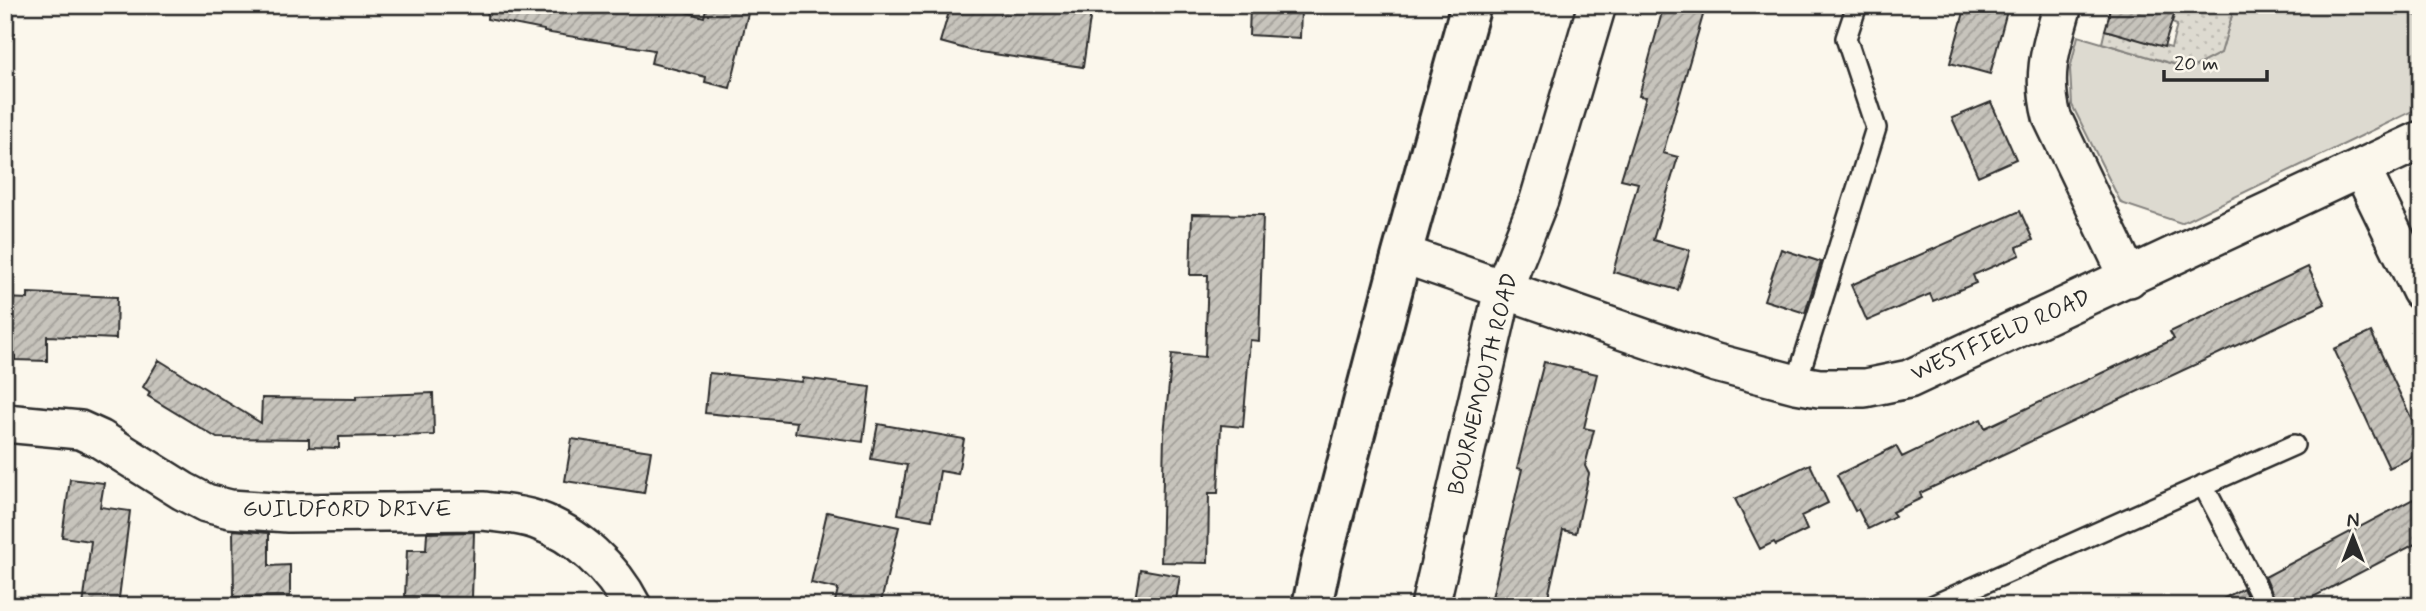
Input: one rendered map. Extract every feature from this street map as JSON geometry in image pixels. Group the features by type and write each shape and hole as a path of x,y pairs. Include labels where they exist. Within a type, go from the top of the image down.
{"street":[{"path":"1312,606 1402,254 1471,5"},
{"name":"BOURNEMOUTH ROAD","path":"1430,606 1503,290 1539,200 1597,5"},
{"path":"2063,5 2048,55 2046,87 2052,117 2129,278"},
{"name":"WESTFIELD ROAD","path":"1402,254 1716,363 1819,388 1865,388 1909,379 2421,140"},
{"path":"2361,168 2421,291"},
{"name":"GUILDFORD DRIVE","path":"5,423 80,430 100,439 183,491 206,503 230,509 288,513 482,511 512,514 538,521 560,532 603,564 619,583 632,606"}],"lane":[{"path":"1796,384 1876,128 1846,38 1857,5"},
{"path":"1932,606 2294,445"},
{"path":"2203,485 2266,606"}],"shaded area":[{"path":"2177,5 2235,5 2221,53 2190,69 2102,43 2105,30 2171,48 2177,25 2172,23"},
{"path":"2235,5 2381,5 2421,17 2421,107 2181,223 2121,203 2072,105 2070,69 2078,36 2190,69 2221,52"}],"building":[{"path":"488,5 659,5 704,17 707,5 750,5 730,88 705,82 706,77 651,63 654,50 544,32 487,19"},
{"path":"951,5 1041,5 1091,12 1083,67 973,51 940,42"},
{"path":"1664,5 1706,5 1663,153 1678,157 1653,240 1690,250 1678,290 1613,272 1638,183 1621,179 1646,97 1639,96"},
{"path":"1966,5 1987,5 2007,11 1990,74 1950,63"},
{"path":"2109,5 2177,5 2164,47 2105,30"},
{"path":"1250,7 1301,9 1300,38 1249,35"},
{"path":"1991,102 2016,159 1978,176 1952,118"},
{"path":"2020,211 2033,240 2017,247 2020,255 1973,275 1976,283 1933,301 1930,294 1867,321 1851,285"},
{"path":"1192,214 1263,215 1259,341 1250,340 1243,427 1221,425 1218,493 1209,493 1208,563 1161,562 1164,435 1172,354 1205,357 1208,275 1190,275"},
{"path":"1781,249 1821,262 1805,313 1764,300"},
{"path":"2308,267 2325,304 1920,493 1922,498 1892,512 1895,516 1868,529 1858,509 1855,511 1837,475 1896,446 1902,457 1981,419 1985,428 2174,339 2170,332"},
{"path":"28,293 117,297 116,339 47,336 47,361 15,360 15,356 5,356 5,298 28,299"},
{"path":"2371,332 2421,439 2421,453 2389,468 2334,349"},
{"path":"159,360 261,423 262,398 356,399 356,396 433,393 434,435 339,437 339,448 309,447 309,439 217,438 148,396 150,392 143,387"},
{"path":"1544,362 1597,374 1584,428 1594,430 1585,466 1589,474 1576,533 1563,530 1546,606 1490,606 1522,469 1517,468"},
{"path":"709,373 802,382 803,378 870,387 863,442 795,433 797,422 705,413"},
{"path":"878,424 964,439 958,474 940,471 932,520 898,514 907,465 871,459"},
{"path":"572,439 651,451 644,493 565,481"},
{"path":"1810,464 1828,503 1801,516 1807,530 1776,545 1774,542 1760,549 1735,499"},
{"path":"70,479 104,483 100,507 130,511 118,606 83,606 91,541 62,537"},
{"path":"2413,499 2421,515 2421,541 2296,606 2278,606 2265,577"},
{"path":"827,512 899,527 880,606 834,606 838,589 811,583"},
{"path":"233,530 269,533 269,566 290,565 290,596 234,597"},
{"path":"474,532 472,598 405,596 407,550 426,550 427,533"},
{"path":"1140,569 1180,576 1175,606 1134,606"},
{"path":"2243,588 2252,606 2210,606"}]}
